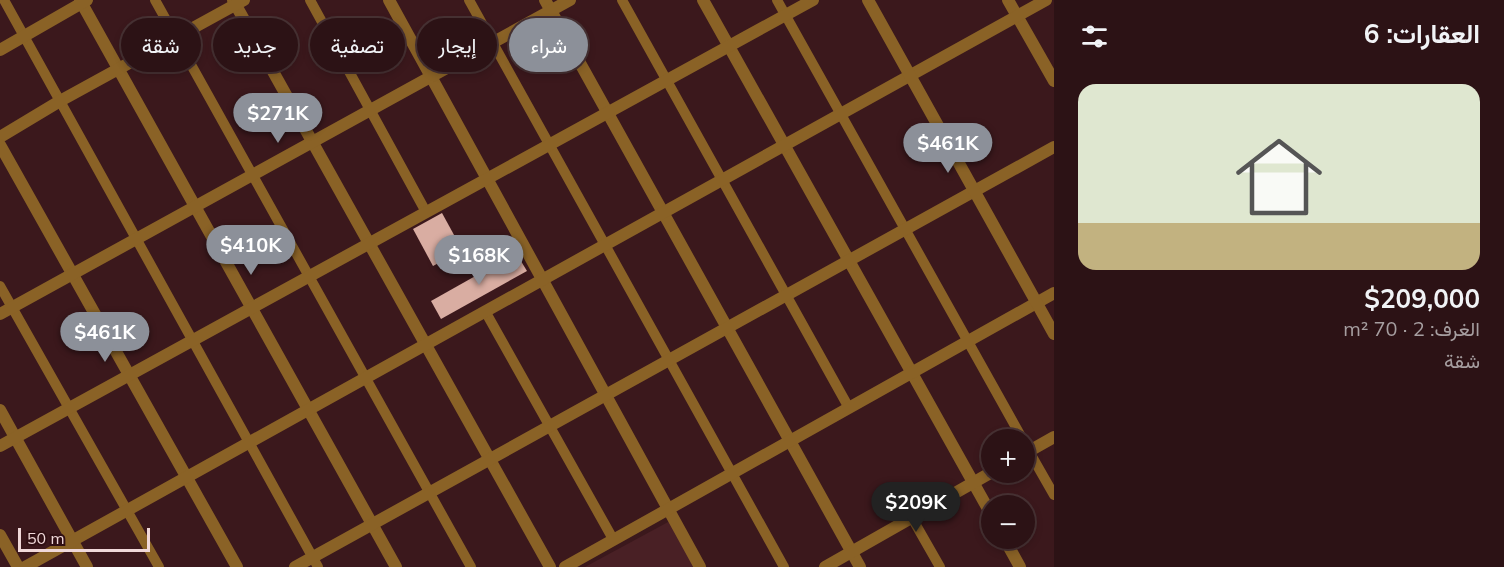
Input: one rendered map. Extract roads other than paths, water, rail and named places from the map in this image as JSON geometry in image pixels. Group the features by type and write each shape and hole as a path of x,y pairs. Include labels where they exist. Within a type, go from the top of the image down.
{"street":[{"path":"389,0 700,567"},
{"path":"497,39 548,5 570,0"},
{"path":"703,0 981,497"},
{"path":"0,446 813,0"},
{"path":"868,0 1054,334"},
{"path":"1008,0 1054,81"},
{"path":"25,567 1047,0"},
{"path":"0,50 83,1 118,69 396,567"},
{"path":"201,23 238,2 312,142 550,567"},
{"path":"548,5 860,567"},
{"path":"0,136 121,67"},
{"path":"0,314 438,72"},
{"path":"0,145 237,567"},
{"path":"295,567 315,562 372,524 1054,147"},
{"path":"565,567 1054,293"},
{"path":"0,410 87,567"},
{"path":"1035,444 1054,438"},
{"path":"825,567 981,478"},
{"path":"0,535 18,567"},
{"path":"1010,549 1020,567"}],"lane":[{"path":"4,0 315,562"},
{"path":"155,0 165,18"},
{"path":"310,0 426,212"},
{"path":"469,0 479,18"},
{"path":"622,0 849,408"},
{"path":"777,0 1015,429"},
{"path":"497,49 784,567"},
{"path":"196,72 471,567"},
{"path":"0,286 159,567"},
{"path":"485,311 613,539"},
{"path":"1035,464 1054,495"},
{"path":"912,518 940,567"}]}
